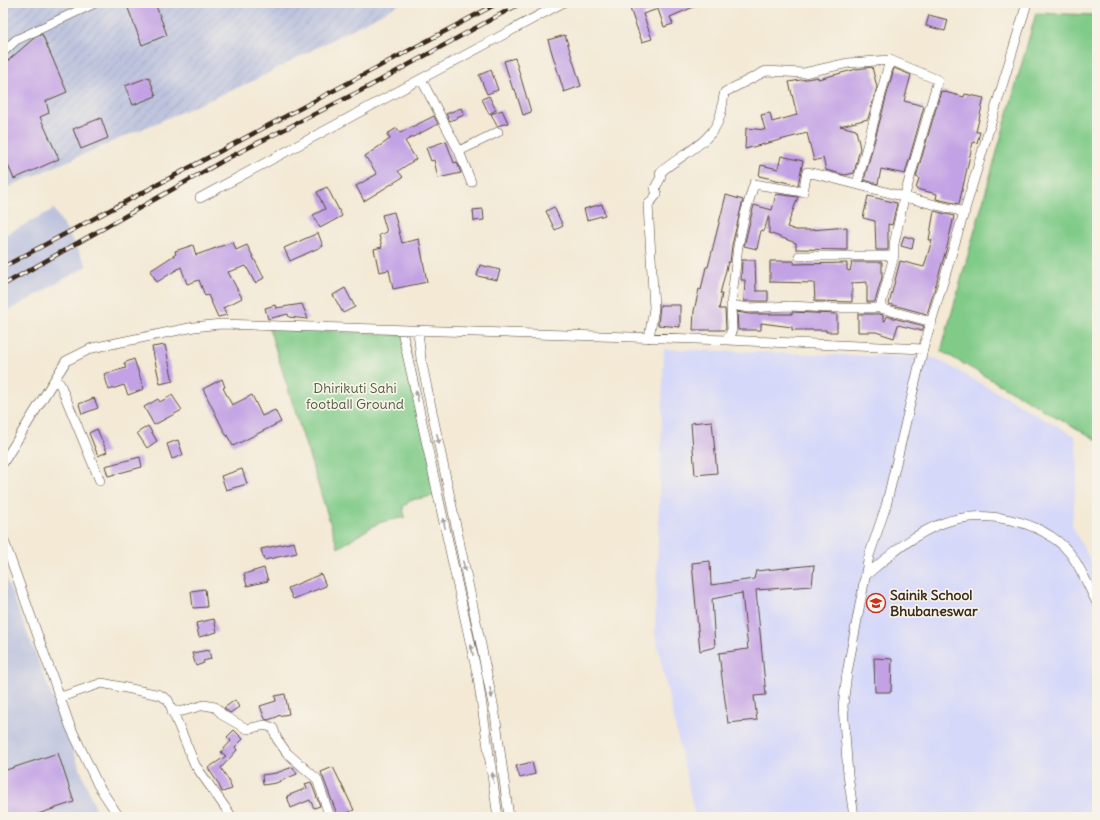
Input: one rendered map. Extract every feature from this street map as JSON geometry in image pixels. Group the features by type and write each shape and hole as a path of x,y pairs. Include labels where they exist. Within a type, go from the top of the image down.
{"street":[{"path":"3,52 16,40 95,3"},
{"path":"200,198 562,3"},
{"path":"854,817 848,775 844,706 847,673 869,556 886,506 923,349 1027,3"},
{"path":"857,184 890,60"},
{"path":"649,338 654,308 648,205 657,194 656,188 661,177 660,173 670,163 693,148 714,128 721,116 721,102 725,92 766,71 804,73 848,63 890,60 938,80 904,198 894,244 894,256 880,308"},
{"path":"421,79 459,151 471,182"},
{"path":"459,151 498,132"},
{"path":"727,340 732,330 731,305 740,240 745,214 754,184 803,192 807,172 857,184 904,198 965,212"},
{"path":"798,256 894,256"},
{"path":"731,305 749,308 790,306 880,308 932,322"},
{"path":"3,462 66,361 92,348 194,327 221,324 418,332 727,340 923,349"},
{"path":"402,331 478,678 498,817"},
{"path":"418,332 421,359 495,714 509,817"},
{"path":"55,379 60,384 100,481"},
{"path":"865,576 914,538 943,523 972,517 993,517 1019,521 1056,539 1070,553 1097,603"},
{"path":"3,538 37,631 46,663 61,697 70,726 98,784 119,817"},
{"path":"61,697 102,683 160,695 168,700 195,765 232,817"},
{"path":"172,712 183,711 204,705 215,707 224,716 247,730 265,725 273,728 277,739 287,753 317,779 330,817"}],"shaded area":[{"path":"3,3 402,3 253,81 3,189"},
{"path":"54,209 87,266 3,314 3,236"},
{"name":"Sainik School Bhubaneswar","path":"664,349 935,358 1075,436 1078,467 1072,525 1097,574 1097,817 695,817 655,633"},
{"path":"3,571 97,812 101,817 3,817"}],"green space":[{"path":"1036,13 1097,15 1097,440 941,351"},
{"name":"Dhirikuti Sahi football Ground","path":"269,328 407,335 439,495 411,500 403,507 405,517 378,523 338,548"}],"building":[{"path":"126,3 155,3 167,35 142,45"},
{"path":"628,3 703,3 670,17 673,24 664,27 658,9 643,14 652,39 642,42"},
{"path":"929,15 948,20 945,31 926,26"},
{"path":"42,34 67,92 46,101 49,113 40,117 59,159 14,179 3,154 3,65 34,38"},
{"path":"565,35 581,86 564,92 548,40"},
{"path":"515,58 531,112 523,115 504,61"},
{"path":"872,67 877,87 868,119 840,126 856,130 860,148 854,173 845,175 826,170 823,158 814,161 807,133 745,149 746,128 765,130 761,115 770,113 772,122 797,115 789,82 818,77 818,79 857,69"},
{"path":"894,68 911,75 904,101 924,106 905,174 881,169 878,184 864,180"},
{"path":"491,70 498,90 487,94 479,75"},
{"path":"149,77 156,96 133,105 125,86"},
{"path":"941,91 964,97 965,94 984,98 976,132 980,132 977,143 973,142 959,204 936,199 937,194 916,189 919,178 916,177"},
{"path":"489,96 496,110 489,114 482,99"},
{"path":"461,108 464,115 450,121 446,114"},
{"path":"502,110 508,123 497,126 491,114"},
{"path":"434,116 438,124 405,141 416,159 398,171 403,177 364,201 356,186 377,174 365,156 390,139 387,134 397,128 400,133"},
{"path":"101,118 108,138 81,149 73,129"},
{"path":"446,141 454,163 457,162 461,173 438,178 434,160 431,161 426,148"},
{"path":"781,156 803,161 798,185 759,176 761,165 778,169"},
{"path":"327,187 342,216 320,228 313,215 325,209 317,192"},
{"path":"776,194 798,197 787,227 796,230 811,230 847,227 847,250 796,249 796,243 769,233 769,215 764,231 761,230 757,249 744,246 754,205 772,210"},
{"path":"726,195 743,200 732,245 730,262 728,262 720,294 722,294 719,309 725,309 726,329 693,330 694,311 699,289 701,290 706,267 708,267"},
{"path":"868,196 897,203 892,225 888,224 888,250 876,250 875,221 863,218"},
{"path":"602,204 605,215 587,220 584,209"},
{"path":"554,207 563,226 555,230 546,211"},
{"path":"483,209 484,220 474,221 473,210"},
{"path":"934,211 954,216 947,247 927,314 889,304 900,261 924,267 932,240 929,240"},
{"path":"394,212 402,243 419,239 427,282 393,289 389,270 379,272 374,249 382,247 379,235 387,232 382,215"},
{"path":"318,233 323,246 290,261 284,248"},
{"path":"904,236 914,239 912,249 901,246"},
{"path":"233,242 236,250 247,245 264,278 255,283 246,266 228,272 242,298 223,308 227,315 218,317 208,295 205,296 199,280 187,284 181,267 157,282 150,271 176,254 175,251 193,245 196,255"},
{"path":"742,260 755,260 756,291 768,291 768,301 744,301 745,280 741,280"},
{"path":"770,261 794,261 794,264 847,263 847,270 850,271 852,262 882,262 882,277 875,302 867,302 867,282 852,283 852,302 815,301 814,283 770,282"},
{"path":"480,265 500,270 497,280 477,276"},
{"path":"345,288 355,307 343,313 333,295"},
{"path":"302,304 308,319 289,317 288,314 268,319 265,308 275,305 276,308"},
{"path":"660,305 680,305 680,327 658,325"},
{"path":"737,312 749,314 792,314 792,312 837,314 837,332 826,332 826,330 792,330 792,327 761,323 761,330 738,330"},
{"path":"858,314 879,314 883,315 883,320 885,321 886,316 924,326 922,331 898,325 894,338 876,332 858,332"},
{"path":"165,345 173,381 160,384 152,347"},
{"path":"134,359 144,389 128,395 124,385 109,390 104,374 126,368 124,363"},
{"path":"222,379 225,387 223,388 232,405 252,395 262,416 275,410 281,422 233,446 203,389"},
{"path":"172,395 182,410 154,425 144,407 158,399 160,402"},
{"path":"94,398 98,408 82,414 79,404"},
{"path":"712,421 717,473 695,475 691,423"},
{"path":"148,426 157,441 147,448 137,433"},
{"path":"97,429 107,452 98,456 89,433"},
{"path":"178,440 183,455 172,459 167,444"},
{"path":"140,457 142,467 108,476 105,466"},
{"path":"242,469 247,484 226,490 221,476"},
{"path":"294,542 297,553 264,560 261,549"},
{"path":"710,561 711,585 754,579 756,571 814,565 812,586 756,590 766,695 754,696 757,720 728,723 719,653 748,649 742,593 712,599 715,647 700,651 692,563"},
{"path":"264,568 268,581 247,586 244,574"},
{"path":"321,574 326,586 293,599 288,588"},
{"path":"205,589 207,607 193,608 191,591"},
{"path":"214,619 217,632 199,637 196,623"},
{"path":"209,650 211,659 203,661 204,663 196,666 192,653"},
{"path":"874,658 892,659 891,692 875,692"},
{"path":"285,694 289,714 277,716 268,720 265,719 260,706 276,701 275,696"},
{"path":"235,700 239,707 230,713 224,708"},
{"path":"234,730 243,739 235,747 237,750 221,768 232,789 222,792 208,768 226,756 221,752 231,741 227,737"},
{"path":"58,753 74,802 29,817 3,817 3,771"},
{"path":"532,762 535,774 520,778 516,766"},
{"path":"293,767 297,774 276,783 263,785 262,775 276,773"},
{"path":"333,767 354,810 338,817 321,772"},
{"path":"311,782 320,806 314,808 310,800 291,808 287,796 307,788 305,784"}],"railway":[{"path":"3,267 498,3"},
{"path":"3,285 228,158 368,87 521,3"}],"place":[{"name":"Sainik School Bhubaneswar","path":"876,603"}]}
